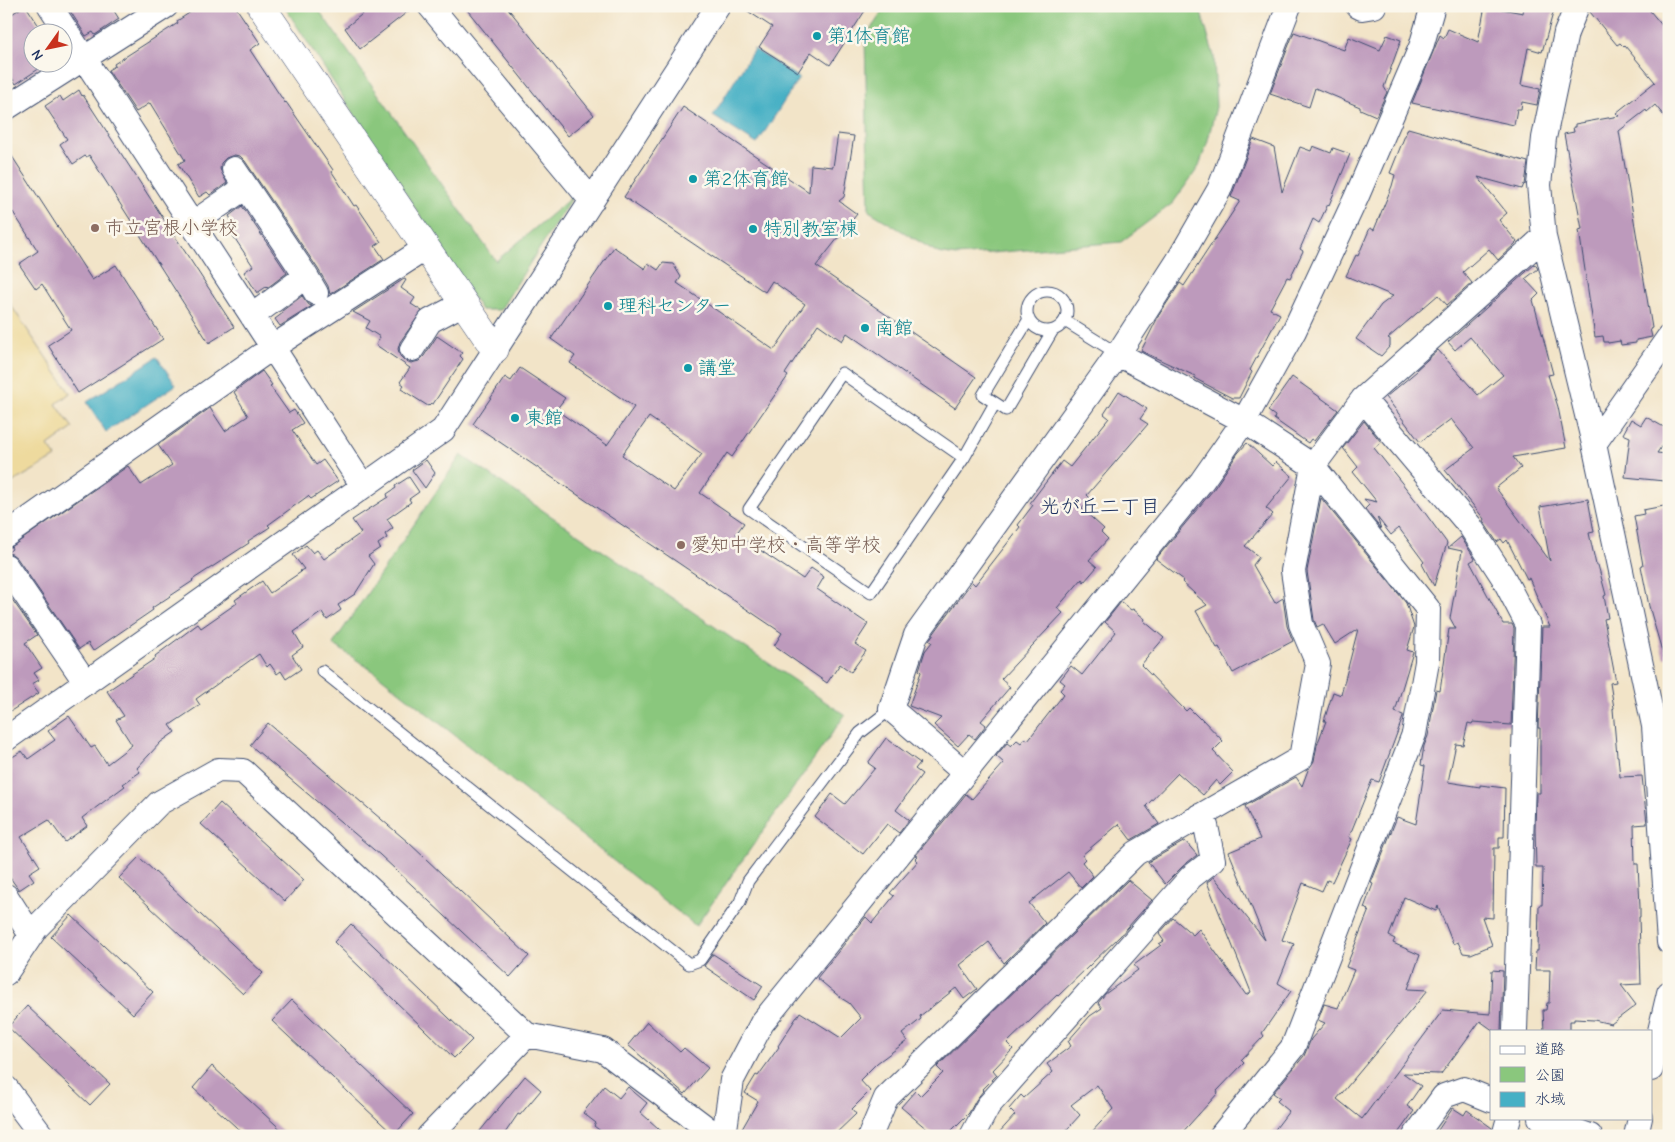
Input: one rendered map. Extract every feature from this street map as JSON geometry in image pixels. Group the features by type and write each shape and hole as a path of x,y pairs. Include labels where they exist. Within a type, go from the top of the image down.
{"street":[{"path":"50,6 363,486"},
{"path":"6,108 166,6"},
{"path":"261,6 495,349"},
{"path":"430,6 592,201"},
{"path":"6,739 443,430 718,6"},
{"path":"965,773 891,710 916,635 1118,354 1178,261 1219,190 1289,6"},
{"path":"1358,6 1362,8 1374,6"},
{"path":"724,1136 732,1080 762,1023 1202,481 1244,421 1294,332 1356,198 1421,47 1433,6"},
{"path":"1577,6 1566,33 1544,138 1539,185 1544,238 1594,444 1654,726 1669,942"},
{"path":"192,224 240,178 311,284 252,316"},
{"path":"870,1136 886,1098 1136,852 1301,758 1318,664 1301,624 1293,571 1312,466 1363,399 1544,238"},
{"path":"6,535 272,347 426,248"},
{"path":"412,349 430,321 464,303"},
{"path":"1594,444 1669,337"},
{"path":"1118,354 1244,421 1312,466 1428,609 1426,662 1414,734 1293,1046 1222,1136"},
{"path":"1363,399 1470,526 1503,577 1528,625 1515,1030"},
{"path":"6,566 86,683"},
{"path":"1654,726 1669,705"},
{"path":"6,973 36,928 159,803 218,770 243,771 527,1035 603,1050 717,1136"},
{"path":"972,1136 988,1106 1191,877 1213,860 1206,826 1199,816"},
{"path":"6,896 31,935"},
{"path":"1652,1065 1669,993"},
{"path":"429,1136 527,1035"},
{"path":"6,1088 42,1136"},
{"path":"1416,1136 1444,1096 1464,1089 1490,1100"},
{"path":"1504,1136 1509,1120"},
{"path":"1546,1120 1590,1136"},
{"path":"1636,1136 1640,1120"}],"lane":[{"path":"1046,291 1062,297 1067,313 1065,321 1060,326 1046,331 1038,329 1029,319 1027,312 1028,304 1032,298 1046,291"},
{"path":"1029,319 983,395 1006,410 1053,330"},
{"path":"1065,321 1118,354"},
{"path":"964,458 842,373 749,509 870,593 964,458 995,403"},
{"path":"322,671 688,964 700,960 740,902 748,880 860,733 891,710"}],"green space":[{"path":"284,6 316,6 496,261 573,196 500,310 481,310"},
{"path":"886,6 1199,6 1214,56 1216,107 1207,144 1198,168 1173,203 1121,242 956,256 938,253 869,211 865,38"},
{"path":"461,455 845,715 696,926 376,673 333,644"}],"sand":[{"path":"6,298 70,393 56,404 73,428 48,446 56,457 6,486"}],"water":[{"path":"754,49 799,78 757,144 713,116"},
{"path":"157,357 176,385 106,432 87,402"}],"building":[{"path":"26,6 36,22 22,22 22,72 34,72 16,84 6,69 6,18"},
{"path":"67,6 111,6 119,19 95,35 93,32 86,36"},
{"path":"200,6 235,6 260,43 250,50 333,170 332,172 354,206 356,205 381,242 375,246 384,259 330,294 328,286 318,269 245,161 240,156 234,155 226,158 221,163 220,169 227,183 210,195 207,192 199,197 178,164 185,160 150,103 136,112 108,70"},
{"path":"372,6 415,6 360,49 345,28"},
{"path":"464,6 506,6 594,115 568,136"},
{"name":"第1体育館","path":"740,6 868,6 830,65 811,52 798,72 759,47 772,27"},
{"path":"1485,6 1523,13 1524,6 1555,6 1542,52 1528,48 1521,85 1540,89 1537,105 1522,102 1521,109 1517,109 1514,125 1412,103 1440,35 1444,38 1448,29 1478,42"},
{"path":"1590,6 1646,6 1669,34 1669,122 1655,105 1619,131 1652,328 1650,329 1652,337 1636,340 1636,343 1621,345 1620,341 1608,343 1604,342 1603,336 1595,337 1579,230 1582,229 1564,134 1574,132 1573,127 1575,127 1575,124 1619,116 1616,113 1655,82 1625,46 1620,43 1617,45 1590,12"},
{"path":"1294,32 1344,50 1349,37 1380,50 1387,35 1401,40 1384,87 1387,92 1376,116 1360,109 1360,107 1315,88 1309,107 1270,94"},
{"path":"79,90 234,327 209,343 89,155 73,164 60,144 67,139 45,106 60,96 63,101"},
{"path":"683,107 809,192 811,165 833,167 838,134 854,136 844,197 839,201 857,214 816,266 976,377 955,408 847,333 842,341 818,324 785,374 788,376 732,457 727,453 700,493 744,523 736,534 803,579 811,568 824,577 817,589 868,624 855,644 866,651 851,672 840,664 827,683 774,646 782,633 473,424 505,377 511,381 520,368 565,398 556,410 607,445 634,407 570,363 575,356 551,339 614,247 645,269 648,263 658,270 663,263 673,264 681,277 677,283 774,350 805,304 772,281 765,292 624,197","holes":["649,417 702,454 674,491 622,455"]},
{"path":"1408,128 1528,162 1525,185 1522,189 1478,177 1507,213 1499,220 1517,242 1498,260 1489,249 1463,272 1472,283 1447,305 1438,295 1388,338 1390,339 1390,346 1381,356 1356,339 1381,305 1393,296 1346,276 1356,255 1358,256 1370,228 1374,230 1392,186 1395,175 1390,173"},
{"path":"1253,139 1274,147 1282,192 1300,147 1311,151 1313,146 1331,153 1333,148 1350,154 1329,205 1319,223 1313,219 1300,249 1303,251 1290,278 1287,277 1270,309 1280,314 1250,370 1252,372 1239,398 1232,398 1194,378 1195,376 1141,351 1159,315 1180,283 1184,286 1240,201 1231,197"},
{"path":"6,147 92,280 116,265 163,339 78,393 48,345 71,330 42,284 36,289 19,264 38,251 13,212 6,216"},
{"path":"242,206 287,273 257,293 244,272 253,266 226,225 232,221 229,216"},
{"path":"1535,264 1538,269 1525,279 1539,294 1533,300 1553,374 1548,375 1558,407 1566,448 1513,457 1521,468 1496,488 1550,561 1540,507 1588,499 1594,532 1589,533 1596,565 1598,565 1606,595 1604,596 1608,618 1604,619 1616,682 1610,683 1620,777 1642,776 1647,824 1634,825 1635,864 1638,864 1640,907 1641,984 1621,985 1636,1005 1611,1024 1594,1020 1574,1019 1574,1021 1570,1021 1570,1030 1544,1030 1543,1010 1546,1010 1547,1003 1549,1003 1550,970 1535,970 1536,951 1538,951 1539,905 1542,905 1543,868 1536,868 1535,828 1536,793 1540,793 1540,728 1538,728 1542,627 1550,627 1529,578 1527,579 1507,540 1504,543 1501,539 1497,542 1483,521 1484,519 1445,470 1474,448 1451,419 1420,442 1386,397 1438,350 1478,395 1503,375 1470,337 1455,350 1448,342"},
{"path":"404,279 406,280 401,288 415,298 411,304 422,311 400,342 398,349 400,356 411,363 419,361 437,336 462,353 460,356 463,359 433,404 431,403 428,406 401,389 404,385 400,382 410,368 376,345 380,337 366,328 370,321 353,312"},
{"path":"302,296 312,306 280,326 275,319 283,313 282,311"},
{"path":"262,371 289,413 294,410 303,423 292,430 316,465 323,460 338,481 311,499 308,496 268,525 270,527 248,541 249,543 192,580 152,608 153,610 93,651 88,643 79,649 17,558 7,553 12,549 11,547 128,466 141,485 172,465 158,445 210,408 225,431 248,416 234,392"},
{"path":"1292,377 1338,410 1314,441 1311,439 1308,443 1274,419 1275,416 1268,411"},
{"path":"1119,391 1147,409 1140,419 1148,424 1087,495 1090,498 1082,509 1104,529 1101,532 1108,539 1089,560 1097,567 1084,582 1082,579 1057,608 1063,613 1001,679 1010,687 981,721 986,725 975,739 969,734 958,746 934,725 941,718 909,706 921,672 919,670 925,651 932,642 929,640 972,582 975,585 1020,527 1018,525 1033,505 1030,503 1062,461 1070,467 1109,418 1104,414"},
{"path":"1646,417 1669,430 1669,435 1657,453 1667,454 1664,481 1625,477 1630,437 1623,434 1631,419 1641,425"},
{"path":"1364,421 1381,442 1374,448 1447,543 1434,586 1422,564 1424,562 1399,528 1391,535 1377,517 1381,529 1365,509 1369,505 1364,499 1377,502 1353,472 1358,467 1343,448"},
{"path":"1247,443 1272,466 1276,462 1292,476 1266,508 1273,514 1245,546 1259,557 1253,565 1275,603 1283,598 1287,626 1293,641 1233,673 1196,611 1207,605 1182,582 1184,580 1156,559 1213,490"},
{"path":"426,460 435,473 425,488 412,470"},
{"path":"409,477 419,492 409,499 411,502 387,519 393,528 385,534 387,538 378,544 380,548 368,556 374,564 355,594 338,605 341,610 327,620 322,612 294,632 303,647 292,655 301,669 286,679 281,671 277,674 270,664 267,667 259,654 196,699 200,705 170,725 175,732 161,742 137,768 140,772 123,784 125,786 82,818 87,826 65,842 49,820 21,837 40,866 29,873 34,880 19,890 6,872 6,761 22,751 28,759 55,740 48,731 69,716 91,748 95,746 107,764 132,745 116,720 124,716 107,691 156,658 155,656 198,624 201,628 237,603 235,600 262,581 270,593 301,572 304,569 293,555 306,545 313,553 317,550 324,559 361,533 352,520 388,497 387,494 396,488 395,486"},
{"path":"1321,498 1406,603 1414,627 1407,650 1413,652 1395,712 1403,715 1403,717 1379,782 1372,780 1349,837 1352,839 1332,882 1327,880 1322,891 1303,883 1282,940 1294,944 1278,983 1291,991 1262,1033 1264,1036 1241,1060 1244,1063 1217,1091 1218,1093 1179,1136 1088,1136 1113,1109 1097,1085 1071,1105 1080,1115 1061,1136 996,1136 1015,1115 1009,1109 1021,1095 1024,1098 1053,1072 1047,1064 1071,1046 1068,1041 1090,1016 1102,1008 1098,1003 1105,994 1138,970 1134,965 1161,945 1159,944 1164,941 1159,934 1173,918 1193,935 1199,929 1246,995 1251,992 1207,882 1214,877 1265,940 1229,852 1260,839 1245,806 1296,777 1302,786 1308,770 1314,761 1333,692 1341,695 1358,629 1335,644 1323,624 1317,627 1314,620 1307,571"},
{"path":"1669,505 1669,657 1664,658 1649,606 1634,516 1644,514 1643,510"},
{"path":"1461,537 1475,559 1470,562 1503,624 1512,624 1514,628 1511,725 1468,723 1463,745 1456,744 1448,782 1480,787 1480,785 1505,788 1504,837 1499,837 1499,848 1494,848 1493,918 1482,917 1492,945 1471,954 1463,953 1458,942 1453,944 1438,906 1436,911 1404,897 1389,936 1395,939 1393,943 1420,955 1408,989 1428,990 1337,1099 1362,1119 1443,1010 1490,1014 1492,970 1503,971 1501,1030 1493,1030 1480,1021 1441,1074 1403,1073 1421,1086 1407,1106 1414,1111 1396,1136 1270,1136 1289,1111 1277,1101 1280,1098 1273,1093 1304,1056 1311,1039 1325,1023 1318,1020 1324,1004 1338,1008 1354,970 1346,967 1369,910 1364,908 1373,884 1371,883 1397,817 1416,824 1425,766 1421,765 1424,746 1428,736 1436,690 1440,691 1449,629 1456,629 1450,618 1462,551 1448,548"},
{"path":"6,591 37,635 25,643 42,668 34,673 39,680 32,684 39,693 6,714"},
{"path":"1121,602 1145,619 1144,621 1164,638 1141,665 1186,711 1189,708 1223,741 1213,751 1233,772 1220,785 1216,780 1203,795 1178,773 1146,806 1159,824 1131,840 1119,824 1082,855 1085,859 1082,862 1093,876 1081,888 1068,872 1029,903 1045,923 1004,963 989,942 960,965 977,989 964,999 956,988 920,1016 921,1019 902,1034 907,1041 877,1063 860,1080 870,1091 852,1109 856,1114 833,1136 738,1136 758,1101 745,1093 756,1075 758,1076 779,1047 800,1012 841,1038 861,1018 849,1003 817,978 866,917 872,923 894,896 890,893 918,861 915,859 918,856 916,855 966,794 972,799 1004,763 996,756 1007,743 1011,746 1017,740 1021,743 1025,738 1028,740 1064,694 1060,690 1065,684 1060,680 1071,666 1082,675 1116,632 1105,622"},
{"path":"268,723 408,842 529,956 510,977 380,855 250,745"},
{"path":"886,738 920,763 915,769 922,774 896,810 909,820 899,833 887,824 863,854 815,817 832,794 845,804 875,768 868,763"},
{"path":"220,803 304,880 285,901 201,824"},
{"path":"1185,841 1197,855 1165,884 1148,862"},
{"path":"139,857 263,973 243,994 119,878"},
{"path":"1128,880 1152,900 1120,936 1007,1043 1013,1049 993,1070 997,1075 982,1090 969,1113 946,1136 935,1136 901,1107 915,1091 920,1096 943,1073 937,1067"},
{"path":"71,915 153,992 133,1014 51,937"},
{"path":"351,924 472,1040 454,1058 334,942"},
{"path":"713,954 763,986 754,1000 704,966"},
{"path":"292,1000 413,1114 394,1135 272,1021"},
{"path":"27,1006 110,1084 90,1105 8,1027"},
{"path":"647,1022 680,1052 684,1048 708,1068 685,1094 628,1045"},
{"path":"212,1066 288,1136 246,1136 193,1088"},
{"path":"525,1076 541,1090 520,1115 518,1114 503,1136 476,1136"},
{"path":"604,1086 619,1098 628,1087 647,1103 640,1112 667,1136 607,1136 594,1126 596,1123 583,1113"},
{"path":"1453,1108 1464,1115 1467,1110 1492,1128 1491,1136 1434,1136"}],"place":[{"name":"第1体育館","path":"817,36"},
{"name":"第2体育館","path":"693,179"},
{"name":"市立宮根小学校","path":"95,228"},
{"name":"特別教室棟","path":"753,229"},
{"name":"理科センター","path":"608,306"},
{"name":"南館","path":"865,328"},
{"name":"講堂","path":"688,368"},
{"name":"東館","path":"515,418"},
{"name":"愛知中学校・高等学校","path":"681,545"}],"district":[{"name":"光が丘二丁目","path":"1100,506"}]}
